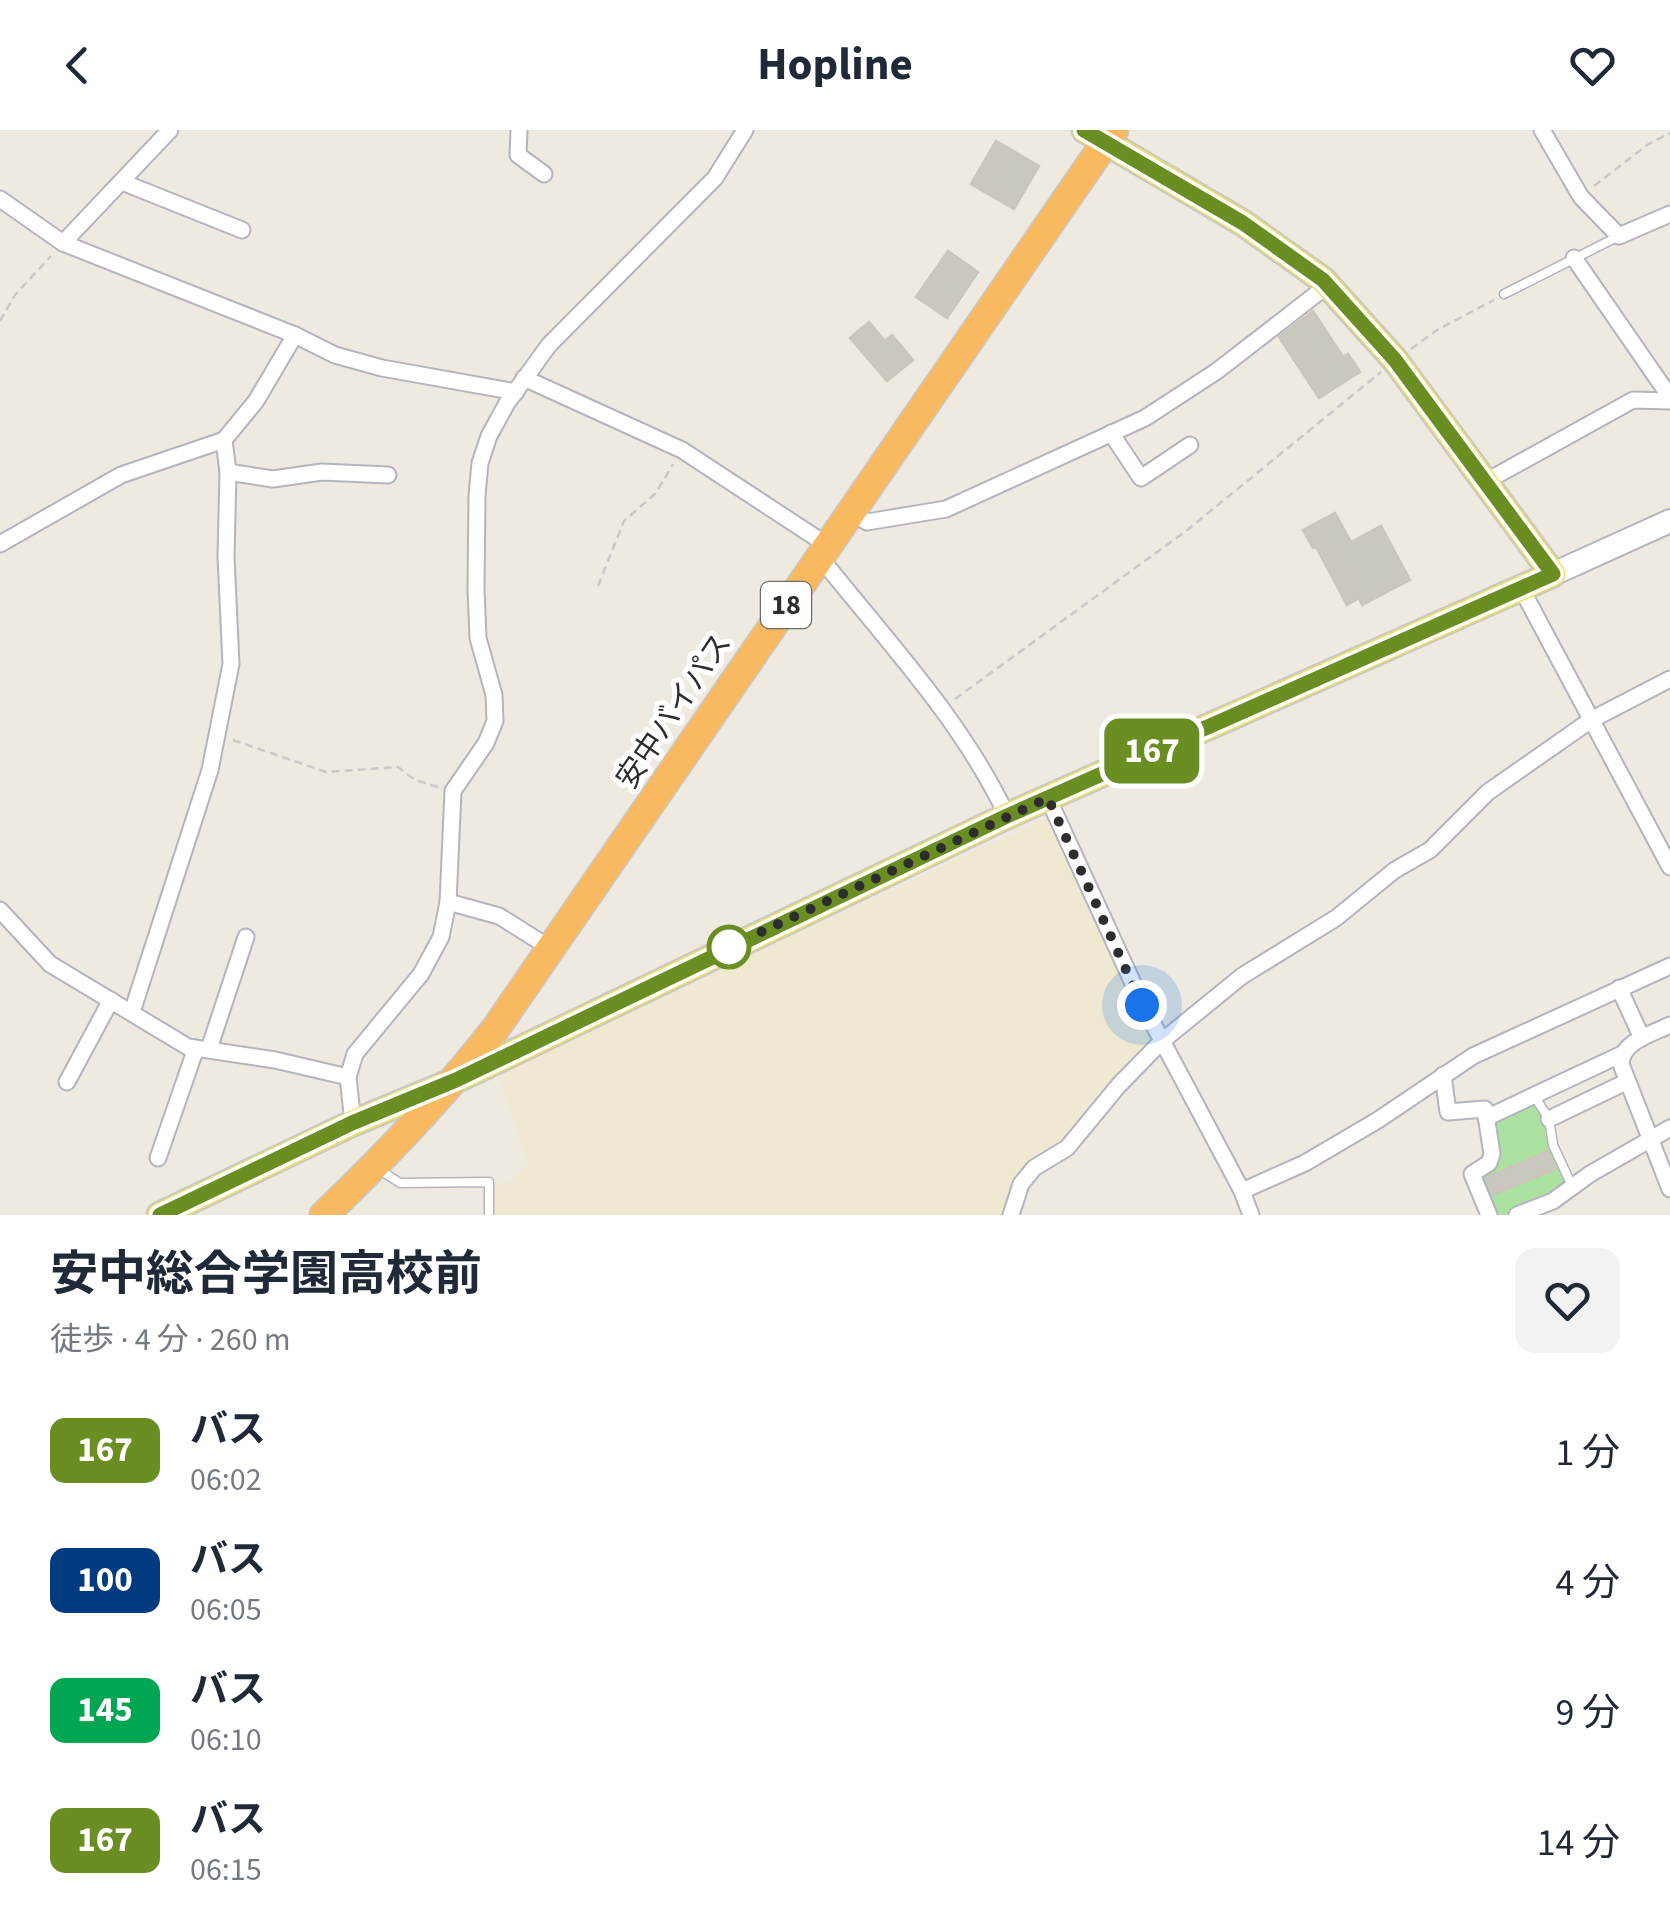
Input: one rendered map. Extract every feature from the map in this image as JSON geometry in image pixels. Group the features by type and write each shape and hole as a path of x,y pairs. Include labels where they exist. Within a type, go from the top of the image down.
{"highway":[{"name":"安中バイパス","path":"456,1080 850,512 1101,134"},
{"name":"18","path":"324,1215 456,1080"}],"main road":[{"path":"1101,134 1243,223 1328,285 1395,360 1553,574"},
{"path":"160,1215 352,1123 456,1080 1007,816 1670,521"}],"street":[{"path":"64,243 170,130"},
{"path":"519,130 518,155 544,174"},
{"path":"352,1123 348,1077 355,1054 421,974 441,937 448,902 453,791 486,743 495,721 494,694 478,638 476,496 480,463 489,436 549,344 715,178 744,130"},
{"path":"1542,130 1580,197 1619,236 1670,214"},
{"path":"122,182 242,230"},
{"path":"0,199 64,243 295,335 335,355 382,368 520,385 682,450 823,551 941,709 991,782 1007,816"},
{"path":"1574,258 1670,399"},
{"path":"850,512 868,522 946,509 1145,418 1217,371 1328,285"},
{"path":"0,544 121,474 224,440 256,401 295,335"},
{"path":"1483,483 1632,400 1670,399"},
{"path":"1111,433 1142,478 1190,445"},
{"path":"132,1012 210,770 231,664 224,440"},
{"path":"228,472 273,479 322,472 388,475"},
{"path":"1522,588 1670,867"},
{"path":"1011,1215 1021,1184 1034,1168 1067,1148 1161,1042 1242,976 1336,918 1396,870 1430,850 1488,792 1591,720 1670,679"},
{"path":"1048,798 1161,1042 1242,1191 1251,1215"},
{"path":"448,902 499,916 550,948"},
{"path":"0,910 50,964 188,1047 276,1060 348,1077"},
{"path":"158,1158 246,938"},
{"path":"1242,1191 1305,1164 1513,1035 1670,966"},
{"path":"1619,988 1642,1038"},
{"path":"67,1082 111,1000"},
{"path":"1486,1118 1622,1054 1642,1038 1670,1026"},
{"path":"1622,1054 1626,1082 1670,1189"},
{"path":"1444,1075 1448,1112 1484,1108 1492,1154 1489,1163 1472,1174 1489,1215"},
{"path":"1549,1118 1626,1082"},
{"path":"1517,1215 1553,1201 1590,1174 1670,1128"}],"lane":[{"path":"1504,294 1619,236"},
{"path":"1533,1095 1549,1118 1553,1146 1574,1188"},
{"path":"375,1166 400,1183 489,1182 489,1215"}],"path":[{"path":"1580,197 1647,144 1670,132"},
{"path":"0,321 15,295 64,243"},
{"path":"941,709 1186,531 1395,360 1437,330 1504,294"},
{"path":"598,586 624,521 656,493 682,450"},
{"path":"217,735 326,772 398,767 415,780 453,791"}],"shaded area":[{"path":"1049,817 1153,1039 1063,1143 1032,1163 1006,1215 490,1215 493,1185 510,1182 528,1164 498,1071"}],"green space":[{"path":"1534,1100 1547,1123 1569,1185 1505,1215 1494,1215 1478,1177 1486,1173 1492,1120"}],"building":[{"path":"996,141 1039,166 1014,209 971,184"},
{"path":"948,251 978,272 947,318 916,297"},
{"path":"1313,311 1343,357 1348,354 1360,372 1319,398 1279,337"},
{"path":"869,322 885,341 892,335 913,360 887,381 850,338"},
{"path":"1335,513 1351,542 1381,526 1410,580 1362,605 1359,598 1347,605 1303,530"},
{"path":"1548,1151 1556,1169 1493,1195 1486,1178"}],"bus line":[{"name":"167","path":"160,1215 352,1123 456,1080 1007,816 1553,574 1395,360 1323,280 1243,223 1084,130"}],"route":[{"path":"729,947 1048,798 1142,1005"}]}
